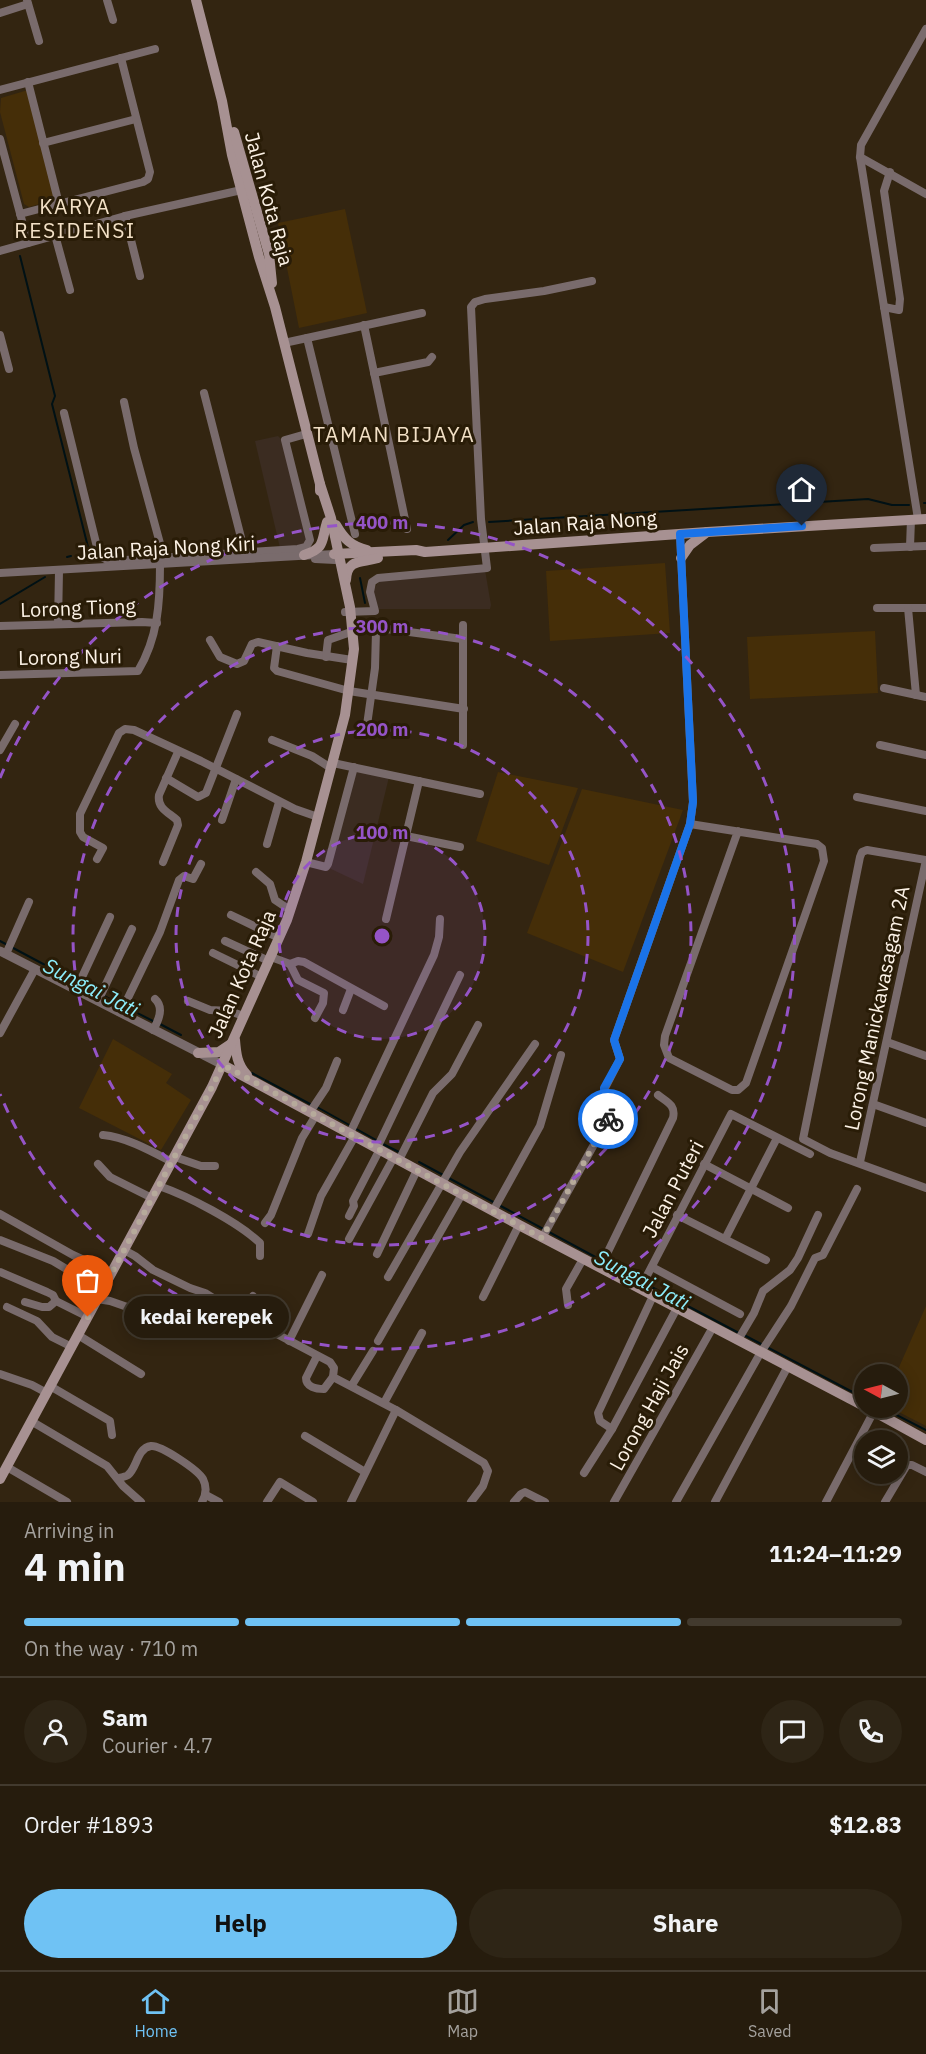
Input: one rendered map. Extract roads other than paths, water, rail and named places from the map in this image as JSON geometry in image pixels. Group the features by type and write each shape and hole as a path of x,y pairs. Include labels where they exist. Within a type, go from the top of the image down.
{"main road":[{"name":"Jalan Kota Raja","path":"0,1479 212,1087 270,959 306,862 345,715 349,691 352,658 348,633 348,612 329,520 320,492 320,484 275,307 259,257 246,189 232,154 222,101 196,0"},
{"name":"Jalan Raja Nong","path":"337,557 417,556 425,552 918,519"},
{"path":"304,555 316,552 321,545 329,520"},
{"path":"329,520 351,544 378,555"},
{"path":"681,558 690,545 707,532"},
{"path":"352,658 354,649 348,612 347,569 357,562 378,555"},
{"path":"337,557 346,587"},
{"path":"198,1053 219,1052 234,1040"},
{"path":"234,1040 236,1057 241,1070 255,1082"},
{"path":"223,1065 314,1110 417,1170 445,1179 462,1194 496,1207 519,1226 545,1233 583,1258 603,1263 642,1284 653,1296 713,1327 741,1336 764,1348 788,1366 854,1401"},
{"path":"212,1087 227,1077 255,1082"},
{"path":"886,1418 926,1440"}],"street":[{"path":"107,0 113,20"},
{"path":"0,13 28,2 39,41"},
{"path":"910,547 918,519 860,157 861,145 926,29"},
{"path":"0,90 155,50"},
{"path":"20,214 148,179 150,172 121,58"},
{"path":"28,82 59,204"},
{"path":"43,142 136,119"},
{"path":"0,139 28,243"},
{"path":"860,157 923,192 926,181"},
{"path":"884,307 899,310 900,299 884,191 890,172"},
{"path":"0,251 125,216 246,189"},
{"path":"125,216 140,276"},
{"path":"55,235 69,290"},
{"path":"348,612 375,611 370,592 372,582 378,578 487,568 470,310 475,302 486,299 544,291 592,281"},
{"path":"284,343 422,313"},
{"path":"364,326 408,529"},
{"path":"0,335 9,369"},
{"path":"307,338 355,534"},
{"path":"374,373 428,362 432,357"},
{"path":"204,393 245,553"},
{"name":"Lorong Nuri","path":"0,675 135,672 142,663 157,623 162,561 124,402"},
{"path":"64,413 100,556 111,561 162,561 303,549 310,540 285,440 306,434"},
{"path":"545,1233 616,1105 614,1098 604,1093 620,1059 614,1040 690,824 693,802 680,534"},
{"path":"874,548 926,546"},
{"name":"Jalan Raja Nong Kiri","path":"0,573 59,571 162,561 304,555 337,557"},
{"path":"290,557 337,557"},
{"path":"58,624 59,571"},
{"path":"877,608 926,608"},
{"path":"908,608 916,695"},
{"name":"Lorong Tiong","path":"0,626 157,623"},
{"path":"463,625 463,745"},
{"path":"367,724 375,668 375,636 379,628 462,639"},
{"path":"326,657 328,640 348,633"},
{"path":"210,640 214,643 220,657 237,664 244,661 252,644 258,642 326,657 352,658"},
{"path":"277,646 274,668 277,671 349,691 464,709"},
{"path":"884,688 926,697"},
{"path":"166,778 193,795 202,796 211,786 231,724 237,714"},
{"path":"0,750 15,724"},
{"path":"97,859 103,848 83,837 80,832 80,814 119,733 125,729 134,730 279,802 318,817"},
{"path":"272,740 332,766 354,767 480,794"},
{"path":"880,745 926,755"},
{"path":"163,862 178,825 177,820 160,807 158,802 178,752"},
{"path":"306,862 326,867 354,767"},
{"path":"222,820 236,779"},
{"path":"386,919 419,781"},
{"path":"857,797 926,811"},
{"path":"267,844 279,802"},
{"path":"690,824 738,831 817,844 822,848 824,861 746,1083 743,1088 732,1090 669,1058 664,1045 665,1036 738,831"},
{"path":"406,836 460,847"},
{"path":"926,860 867,850 860,856 803,1139 830,1153 860,1162 926,1188"},
{"name":"Lorong Manickavasagam 2A","path":"860,1162 926,860"},
{"path":"122,1008 160,932 179,880 184,876 193,879 201,864"},
{"path":"256,872 270,884 275,900 290,910"},
{"path":"29,902 4,951 35,969 78,986 156,1024 198,1053 223,1065"},
{"path":"231,915 279,938"},
{"path":"78,986 110,917"},
{"path":"308,1234 321,1196 434,956 439,937 440,919"},
{"path":"100,996 132,929"},
{"path":"225,941 270,959 290,964 298,961 304,962 384,1006"},
{"path":"213,953 262,977"},
{"path":"290,964 297,980 324,993 323,1003 315,1018"},
{"path":"0,1034 35,969"},
{"path":"349,1216 354,1206 353,1201 460,975"},
{"path":"343,1010 351,988"},
{"path":"154,999 159,1003 160,1008 156,1024"},
{"path":"188,1001 210,1010 229,1011 244,1016"},
{"path":"349,1239 433,1093 452,1074 478,1025"},
{"path":"887,1042 926,1056"},
{"path":"388,1277 485,1114 535,1044"},
{"path":"496,1207 540,1126 561,1054"},
{"path":"265,1222 271,1215 314,1110 338,1061"},
{"path":"603,1263 673,1118 672,1106 658,1095"},
{"path":"873,1104 926,1123"},
{"name":"Jalan Puteri","path":"642,1284 731,1114 777,1138"},
{"path":"103,1135 114,1136 173,1160 201,1166 215,1166"},
{"path":"725,1239 777,1138 810,1154"},
{"path":"98,1164 110,1177 152,1198"},
{"path":"704,1164 788,1208"},
{"path":"377,1254 417,1170"},
{"path":"159,1186 173,1191 253,1236 260,1243 260,1256"},
{"path":"676,1502 764,1348 791,1306 815,1258 823,1255 857,1189"},
{"path":"378,1341 462,1194"},
{"path":"0,1214 73,1255 112,1273"},
{"path":"677,1215 766,1260"},
{"path":"741,1336 763,1291 779,1280 794,1264 818,1215"},
{"path":"483,1297 519,1226"},
{"path":"0,1240 53,1261 78,1276 105,1286"},
{"path":"124,1250 153,1270 205,1293 240,1315 330,1362 334,1368 333,1377 324,1389 310,1387 306,1378 318,1356"},
{"path":"567,1305 566,1289 583,1258"},
{"path":"651,1267 740,1314"},
{"path":"0,1272 47,1292 55,1297 56,1301 88,1317"},
{"path":"289,1341 322,1275"},
{"path":"240,1315 253,1296"},
{"path":"612,1429 600,1421 598,1413 653,1296"},
{"path":"98,1299 110,1301 162,1321"},
{"path":"25,1302 50,1307 56,1301"},
{"path":"7,1306 36,1321 52,1337 72,1347"},
{"path":"584,1473 612,1429 677,1308"},
{"name":"Lorong Haji Jais","path":"614,1502 713,1327"},
{"path":"384,1403 422,1333"},
{"path":"78,1335 141,1374"},
{"path":"352,1385 373,1351"},
{"path":"715,1502 788,1366"},
{"path":"0,1374 49,1390 110,1421 112,1435"},
{"path":"333,1377 384,1403 484,1463 488,1471 483,1486 471,1502"},
{"path":"351,1502 396,1410"},
{"path":"826,1502 864,1418"},
{"path":"31,1421 107,1467 141,1502"},
{"path":"305,1436 365,1472"},
{"path":"118,1478 127,1475 144,1449 152,1446 193,1469 203,1479 204,1498 219,1502"},
{"path":"885,1502 907,1465 926,1472"},
{"path":"6,1467 68,1502"},
{"path":"267,1502 280,1482 313,1502"},
{"path":"514,1502 520,1494 525,1492 545,1502"}],"waterway":[{"path":"20,256 55,396 52,404 89,551 87,554"},
{"path":"489,522 868,499 892,505 909,505"},
{"path":"448,540 464,525 473,522"},
{"path":"67,557 71,556"},
{"path":"0,604 45,577"},
{"path":"360,578 365,603"},
{"name":"Sungai Jati","path":"0,941 77,982"},
{"name":"Sungai Jati","path":"82,984 99,993"},
{"name":"Sungai Jati","path":"104,996 155,1022"},
{"name":"Sungai Jati","path":"160,1024 181,1035"},
{"name":"Sungai Jati","path":"252,1073 312,1105"},
{"name":"Sungai Jati","path":"317,1107 378,1141"},
{"name":"Sungai Jati","path":"383,1144 399,1152"},
{"name":"Sungai Jati","path":"419,1162 601,1260"},
{"name":"Sungai Jati","path":"606,1263 641,1281"},
{"name":"Sungai Jati","path":"646,1284 739,1333"},
{"name":"Sungai Jati","path":"744,1335 854,1393"},
{"name":"Sungai Jati","path":"903,1418 926,1430"}],"place":[{"name":"kedai kerepek","path":"88,1317"}],"district":[{"name":"KARYA RESIDENSI","path":"75,219"},
{"name":"TAMAN BIJAYA","path":"394,435"}]}
